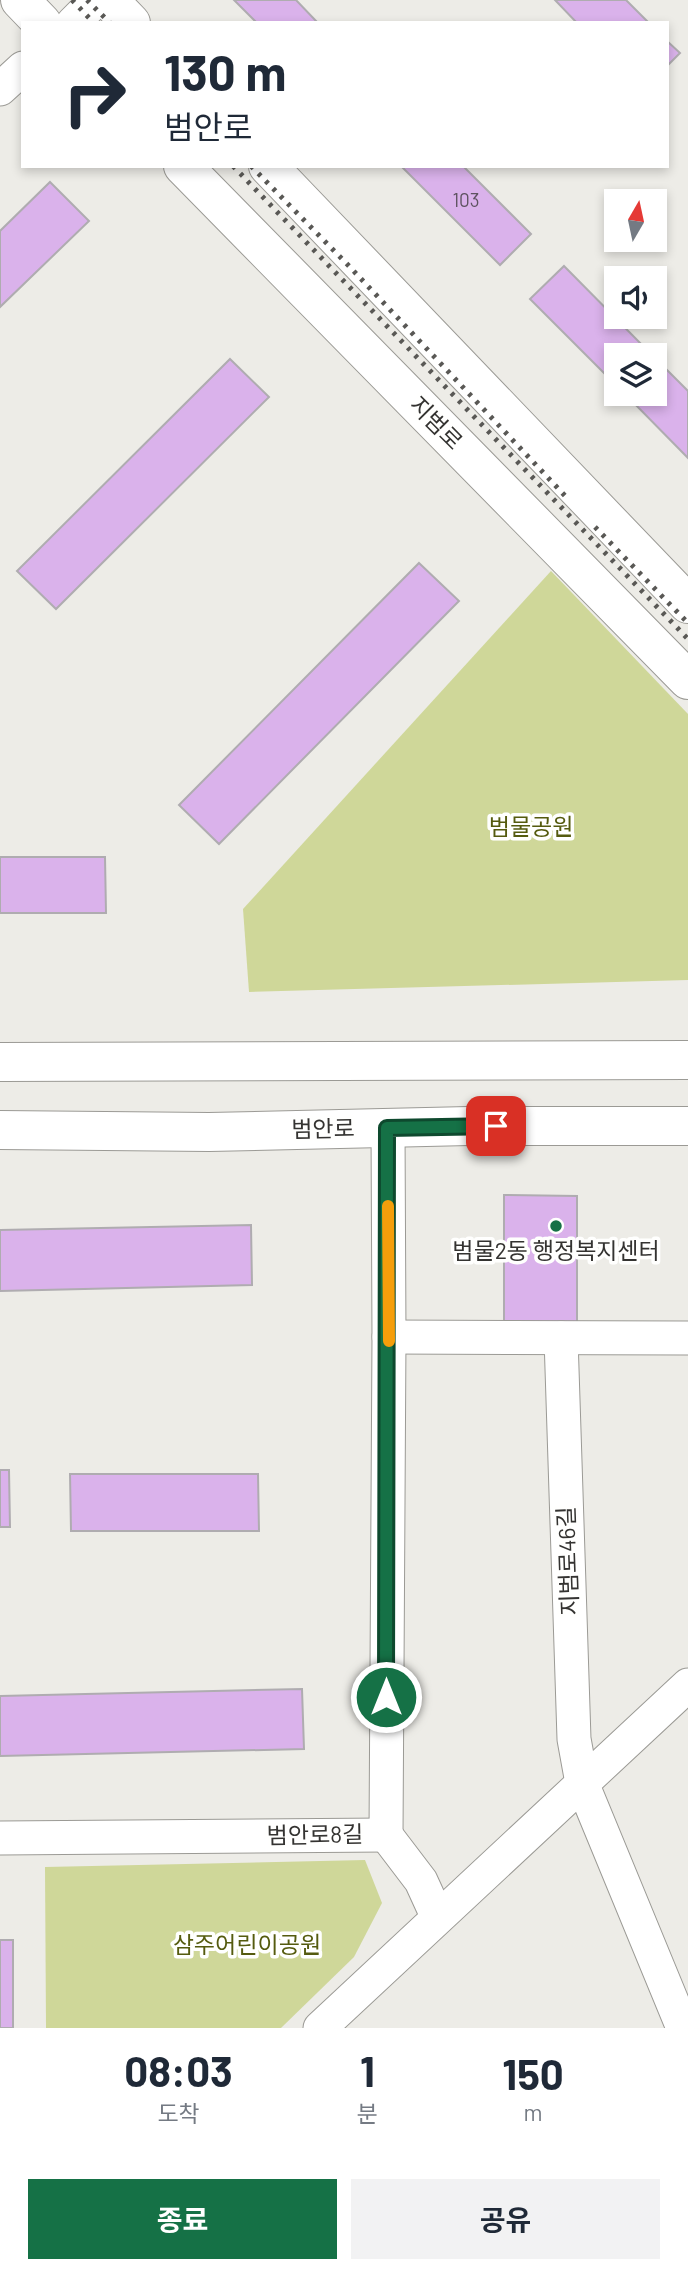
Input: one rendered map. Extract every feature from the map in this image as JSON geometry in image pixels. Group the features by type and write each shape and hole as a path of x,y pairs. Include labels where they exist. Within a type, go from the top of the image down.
{"main road":[{"path":"20,0 40,21"},
{"path":"109,0 129,21"},
{"name":"지범로","path":"185,168 688,680"},
{"path":"270,168 688,604"},
{"path":"0,1062 688,1060"},
{"name":"범안로","path":"0,1130 209,1132 469,1126 688,1126"}],"street":[{"path":"75,21 96,0"},
{"path":"0,89 21,70"},
{"name":"범안로8길","path":"0,1838 386,1835 389,1337 387,1128"},
{"path":"389,1337 688,1338"},
{"name":"지범로46길","path":"561,1338 573,1739 582,1783 683,2028"},
{"path":"320,2028 688,1685"},
{"path":"386,1835 421,1881 438,1916"}],"green space":[{"name":"범물공원","path":"551,571 688,714 688,980 249,992 243,909"},
{"name":"삼주어린이공원","path":"365,1860 382,1903 354,1957 281,2028 46,2028 45,1867"}],"building":[{"path":"234,0 296,0 316,21 255,21"},
{"path":"555,0 626,0 647,21 575,21"},
{"path":"669,43 680,53 669,64"},
{"path":"403,168 465,168 531,234 500,265"},
{"path":"50,182 89,221 0,307 0,231"},
{"path":"564,266 604,306 604,329 626,329 640,343 604,343 604,373 530,299"},
{"path":"230,359 269,397 56,609 17,571"},
{"path":"667,370 688,391 688,458 637,406 667,406"},
{"path":"419,563 459,601 219,844 179,805"},
{"path":"0,857 105,857 106,913 0,913"},
{"path":"504,1195 577,1196 577,1328 504,1327"},
{"path":"251,1225 252,1285 0,1291 0,1230"},
{"path":"0,1470 9,1470 10,1527 0,1527"},
{"path":"70,1474 258,1474 259,1531 71,1531"},
{"path":"302,1689 304,1749 0,1756 0,1696"},
{"path":"0,1940 13,1940 13,2028 0,2028"}],"railway":[{"path":"72,0 92,21"},
{"path":"87,0 108,21"},
{"path":"235,168 688,639"},
{"path":"253,168 569,500"},
{"path":"595,527 688,623"}],"slow traffic":[{"path":"388,1206 389,1341"}],"place":[{"name":"범물2동 행정복지센터","path":"556,1226"}],"route":[{"path":"386,1697 389,1337 387,1128 496,1126"}]}
